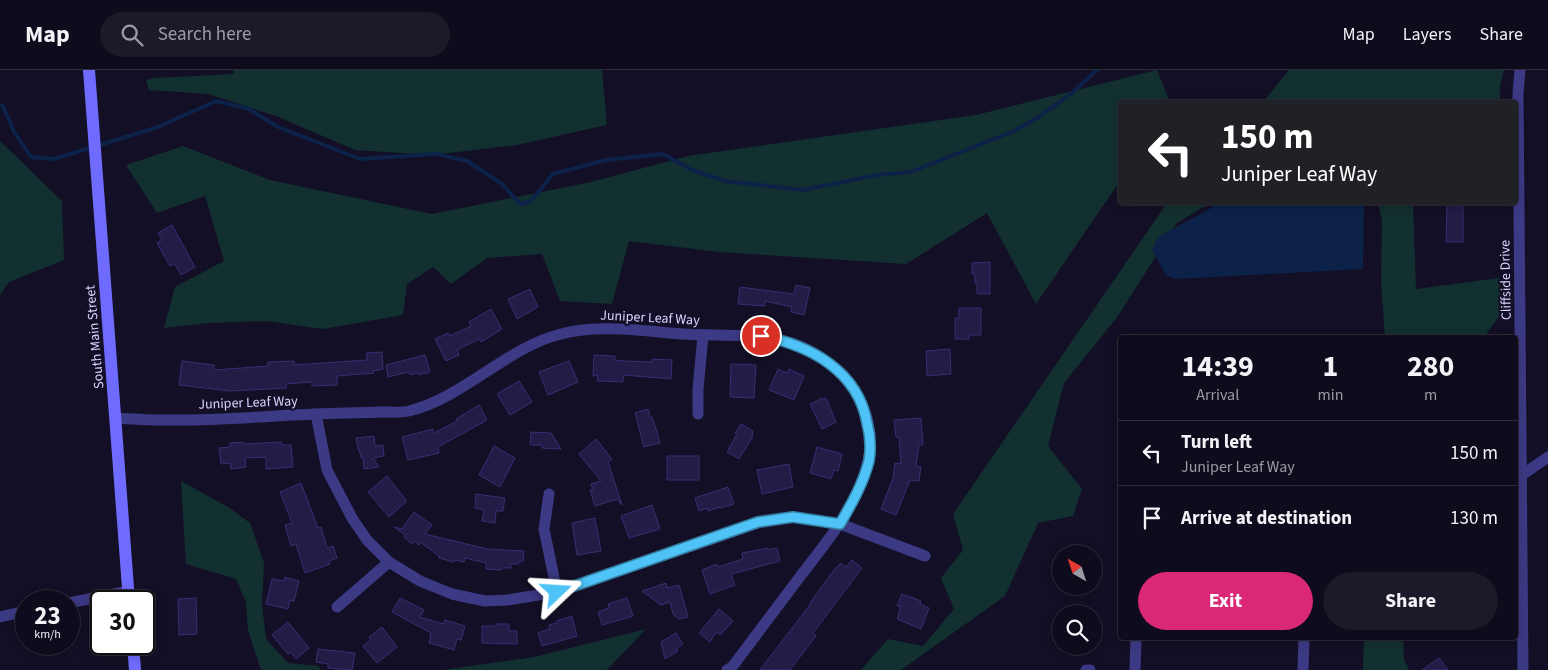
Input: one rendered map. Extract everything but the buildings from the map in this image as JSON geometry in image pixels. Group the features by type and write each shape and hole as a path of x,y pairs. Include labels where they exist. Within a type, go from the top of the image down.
{"main road":[{"name":"South Main Street","path":"89,70 128,590"},
{"path":"134,655 135,670"}],"street":[{"name":"Cliffside Drive","path":"1520,70 1518,93 1523,670"},
{"name":"Juniper Leaf Way","path":"116,418 167,420 407,411 446,397 511,356 559,334 583,330 605,329 703,335 761,336 783,340 808,350 830,363 854,388 862,404 870,434 869,459 856,497 840,524 732,667 727,670"},
{"path":"698,414 698,389 703,335"},
{"path":"316,414 326,470 352,518 367,540 389,562 420,581 452,594 485,601 506,600 557,592 758,522 793,517 840,524 925,556"},
{"path":"1522,475 1548,456"},
{"path":"549,494 544,528 557,592"},
{"path":"337,607 389,562"},
{"path":"0,617 15,614"},
{"path":"1135,670 1136,640"},
{"path":"1304,640 1304,670"}],"green space":[{"path":"233,70 602,70 607,125 517,145 432,155 355,150 276,116 208,94 149,90 146,80 234,74"},
{"path":"1157,70 1168,97 1167,100 1118,100 1118,184 1036,304 987,213 906,264 719,252 629,241 612,304 560,301 542,254 487,258 451,284 433,267 407,284 403,315 323,329 266,321 208,323 164,328 175,287 224,261 205,196 157,213 126,165 183,146 270,180 432,214 591,182 688,156 976,115"},
{"path":"1289,70 1504,70 1500,87 1500,100 1265,100"},
{"path":"0,141 62,201 64,260 9,282 0,295"},
{"path":"1166,205 1207,205 1177,223 1118,316 1064,383 1048,446 1082,489 1073,516 1038,523 1005,596 901,670 861,670 888,639 923,646 954,609 941,578 963,550 953,514"},
{"path":"1378,205 1413,205 1416,289 1500,278 1500,315 1485,335 1385,335 1381,282 1382,220"},
{"path":"181,481 228,507 250,523 264,563 262,605 266,639 288,663 318,666 321,670 261,670 248,630 246,602 236,579 186,564"},
{"path":"646,629 607,670 442,670 534,657"},
{"path":"1364,640 1403,640 1404,659 1409,670 1363,670"}],"water":[{"path":"1215,205 1364,205 1363,269 1175,279 1166,275 1152,250 1158,237"}],"waterway":[{"path":"0,105 3,106 14,132 31,157 54,159 158,127 216,101 249,109 278,127 360,159 436,154 467,161 502,184 522,204 531,201 553,174 606,160 663,154 692,170 725,181 803,190 877,175 911,172 1014,131 1040,116 1072,93 1097,70"}],"route":[{"path":"557,592 758,522 793,517 840,524 856,497 869,459 870,434 862,404 854,388 830,363 808,350 783,340 761,336"}]}
